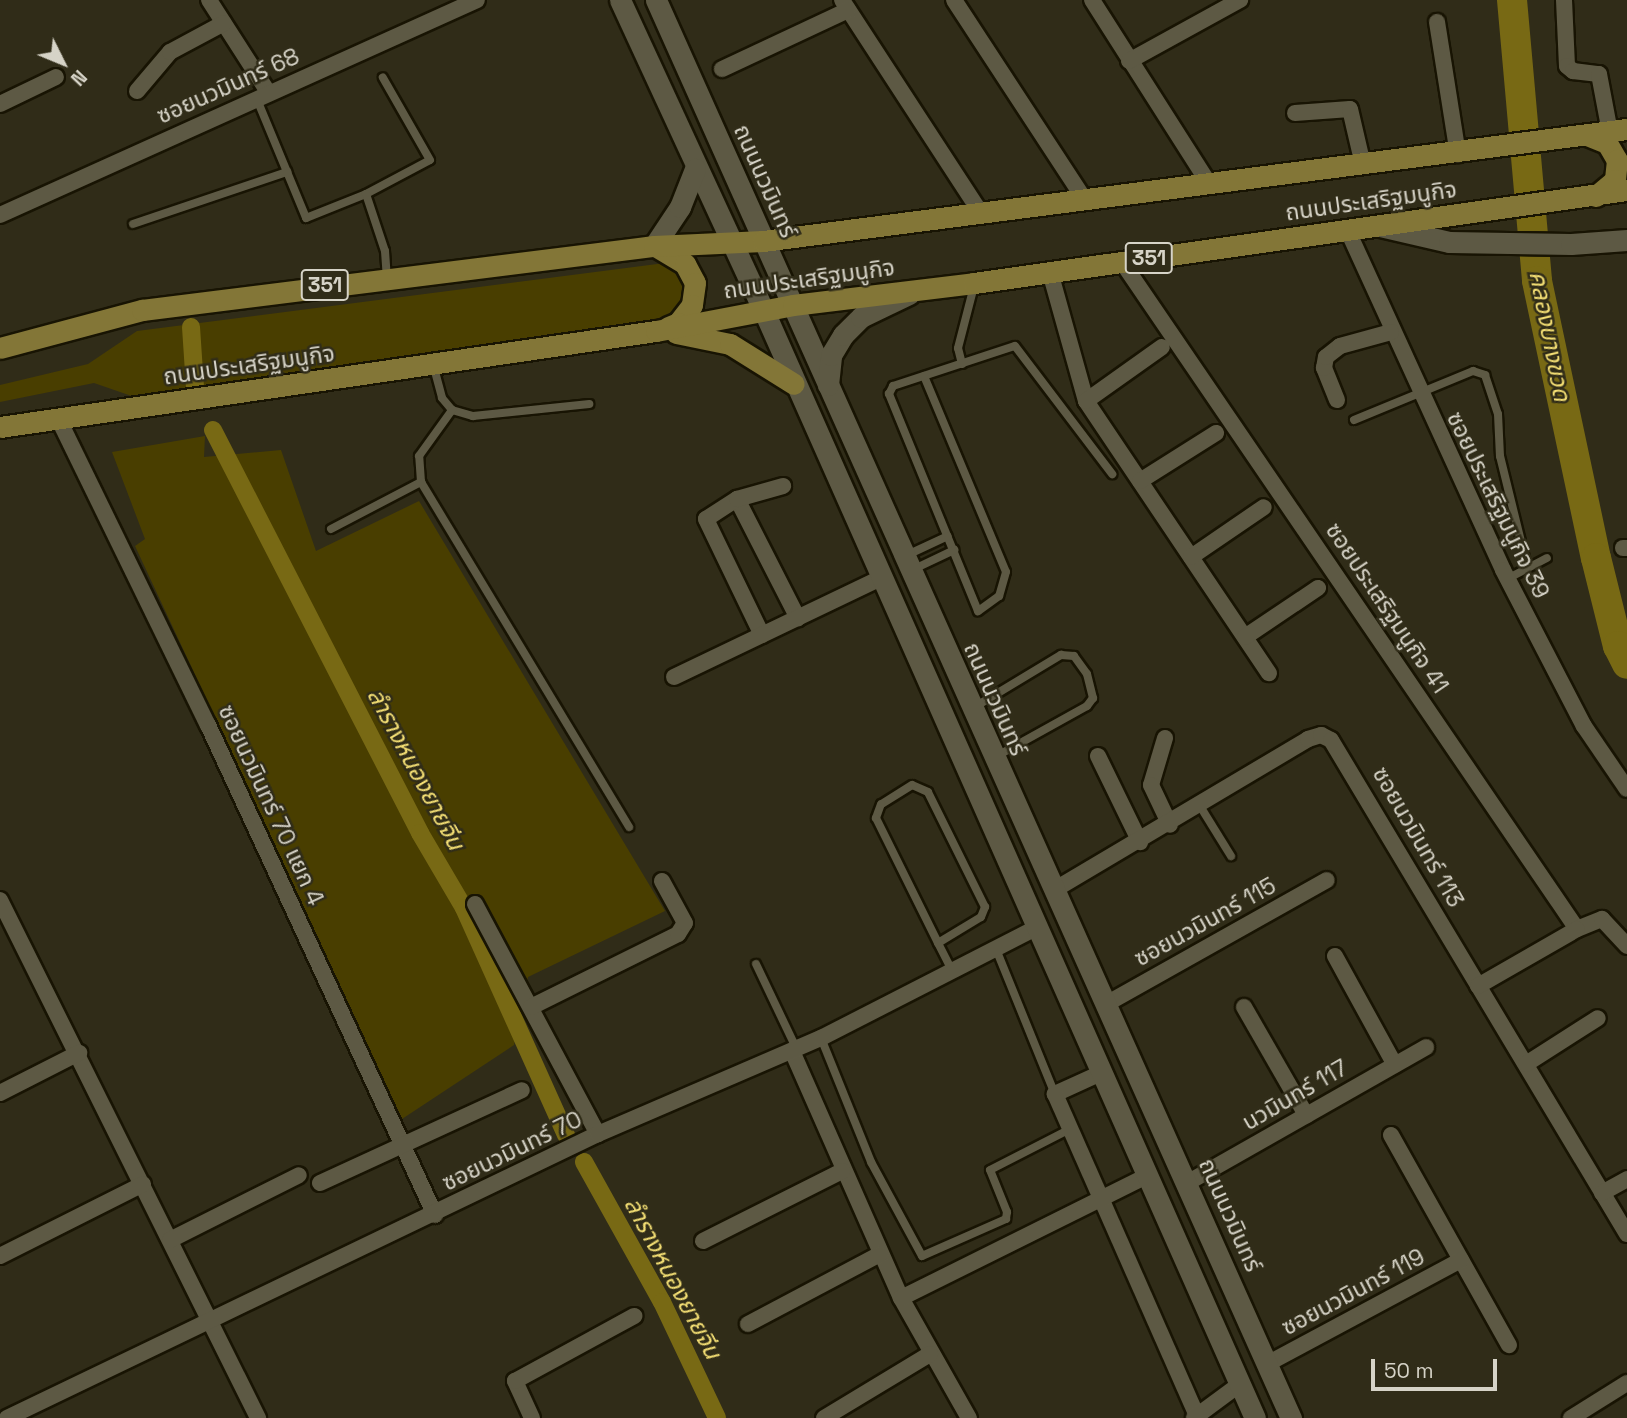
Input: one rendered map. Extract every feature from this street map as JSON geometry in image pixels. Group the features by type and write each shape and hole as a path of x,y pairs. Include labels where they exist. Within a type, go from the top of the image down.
{"main road":[{"path":"620,0 695,169 763,309 879,579 1038,928 1255,1418"},
{"name":"ถนนนวมินทร์","path":"656,0 793,304 906,565 1291,1418"},
{"name":"ถนนประเสริฐมนูกิจ","path":"0,348 142,310 654,246 763,241 1619,131"},
{"path":"1578,136 1607,143 1617,160 1615,180 1591,198"},
{"path":"656,331 678,323 692,305 695,283 685,264 654,246 680,207 695,169"},
{"name":"ถนนประเสริฐมนูกิจ","path":"0,427 656,331 793,304 974,283 1347,229 1591,198 1627,190"},
{"path":"1380,226 1437,240 1486,243 1571,244 1627,240"},
{"path":"828,388 831,355 843,335 861,317 918,290"},
{"path":"656,331 730,344 794,384"}],"street":[{"name":"ซอยนวมินทร์ 68","path":"0,215 477,0"},
{"path":"954,0 1084,199"},
{"path":"1092,0 1209,184"},
{"path":"1129,61 1240,0"},
{"path":"1564,0 1567,66 1573,71 1599,74 1619,131"},
{"path":"215,2 262,95"},
{"path":"722,69 845,5 981,213"},
{"path":"1437,22 1468,152"},
{"path":"137,91 170,52 224,23"},
{"path":"0,104 57,77"},
{"path":"1296,113 1350,109 1363,165"},
{"name":"ซอยประเสริฐมนูกิจ 39","path":"1347,229 1391,332 1507,579 1584,726 1627,789"},
{"name":"ซอยประเสริฐมนูกิจ 41","path":"1122,262 1577,929"},
{"path":"1050,272 1086,401 1269,673"},
{"path":"1337,400 1324,368 1326,356 1340,346 1391,332"},
{"path":"1086,401 1162,347"},
{"name":"ซอยนวมินทร์ 70 แยก 4","path":"58,418 208,725 435,1215"},
{"path":"1140,481 1216,433"},
{"path":"762,635 706,525 709,514 737,499 783,486"},
{"path":"737,499 797,618"},
{"path":"1191,557 1264,507"},
{"path":"674,677 879,579"},
{"path":"1245,637 1318,588"},
{"name":"ซอยนวมินทร์ 113","path":"1054,890 1170,825 1308,739 1321,735 1331,740 1627,1234"},
{"path":"1165,738 1151,785 1170,825"},
{"path":"1098,756 1140,842"},
{"name":"ซอยนวมินทร์ 115","path":"1106,1004 1327,880"},
{"path":"531,1007 678,934 685,923 662,881"},
{"path":"0,900 79,1053 208,1321 258,1418"},
{"path":"475,904 598,1134"},
{"path":"1478,986 1577,929 1602,919 1627,946"},
{"name":"ซอยนวมินทร์ 70","path":"6,1418 435,1215 598,1134 821,1038 1038,928"},
{"path":"0,936 16,929"},
{"path":"1335,956 1395,1065"},
{"path":"1244,1007 1306,1115"},
{"path":"1527,1064 1598,1018"},
{"name":"นวมินทร์ 117","path":"1187,1183 1426,1047"},
{"path":"794,1050 827,1123 842,1171 880,1254 930,1354 969,1418"},
{"path":"0,1093 79,1053"},
{"path":"1101,1073 1055,1094 1195,1417 1240,1384"},
{"path":"320,1183 522,1090"},
{"path":"1391,1135 1509,1345"},
{"path":"703,1241 842,1171"},
{"path":"170,1240 299,1175"},
{"path":"901,1298 1147,1176"},
{"path":"1602,1193 1627,1179"},
{"path":"0,1256 143,1184"},
{"path":"748,1324 880,1254"},
{"name":"ซอยนวมินทร์ 119","path":"1267,1364 1461,1260"},
{"path":"532,1418 515,1381 634,1316"},
{"path":"824,1418 930,1354"},
{"path":"1571,1418 1627,1383"}],"lane":[{"path":"262,95 287,172 306,218 366,194 430,160 383,78"},
{"path":"133,224 287,172"},
{"path":"366,194 385,251 387,278"},
{"path":"962,364 958,348 974,283"},
{"path":"924,376 1006,572 1002,590 984,611 978,611 888,394 893,386 1015,346 1112,474"},
{"path":"433,364 442,398 452,410 473,416 589,404"},
{"path":"1354,420 1474,371 1488,380 1498,414 1500,456 1527,566"},
{"path":"452,410 419,456 421,482 629,827"},
{"path":"331,529 421,482"},
{"path":"906,565 948,536"},
{"path":"906,565 954,550"},
{"path":"1507,579 1527,566 1548,558"},
{"path":"971,710 1061,655 1074,656 1087,674 1093,698 1087,706 993,758"},
{"path":"938,943 981,917 985,907 928,792 912,785 881,804 876,818 938,943 952,970"},
{"path":"1200,806 1231,856"},
{"path":"996,949 1055,1094"},
{"path":"756,964 794,1050"},
{"path":"821,1038 871,1162 922,1256 1006,1219 1007,1212 990,1171 1070,1129"}],"shaded area":[{"path":"665,263 683,277 688,296 673,318 146,401 94,383 0,402 0,385 88,364 137,331"},
{"path":"205,436 204,457 281,450 316,551 419,501 665,911 528,977 514,1045 402,1119 135,546 145,539 112,452"}],"waterway":[{"name":"คลองบางขวด","path":"1512,0 1537,281 1596,558 1618,646 1627,664"},
{"name":"ลำรางหนองยายจีน","path":"191,327 195,388"},
{"name":"ลำรางหนองยายจีน","path":"213,430 420,833 464,908 566,1135"},
{"name":"ลำรางหนองยายจีน","path":"584,1162 662,1302 717,1418"}]}
